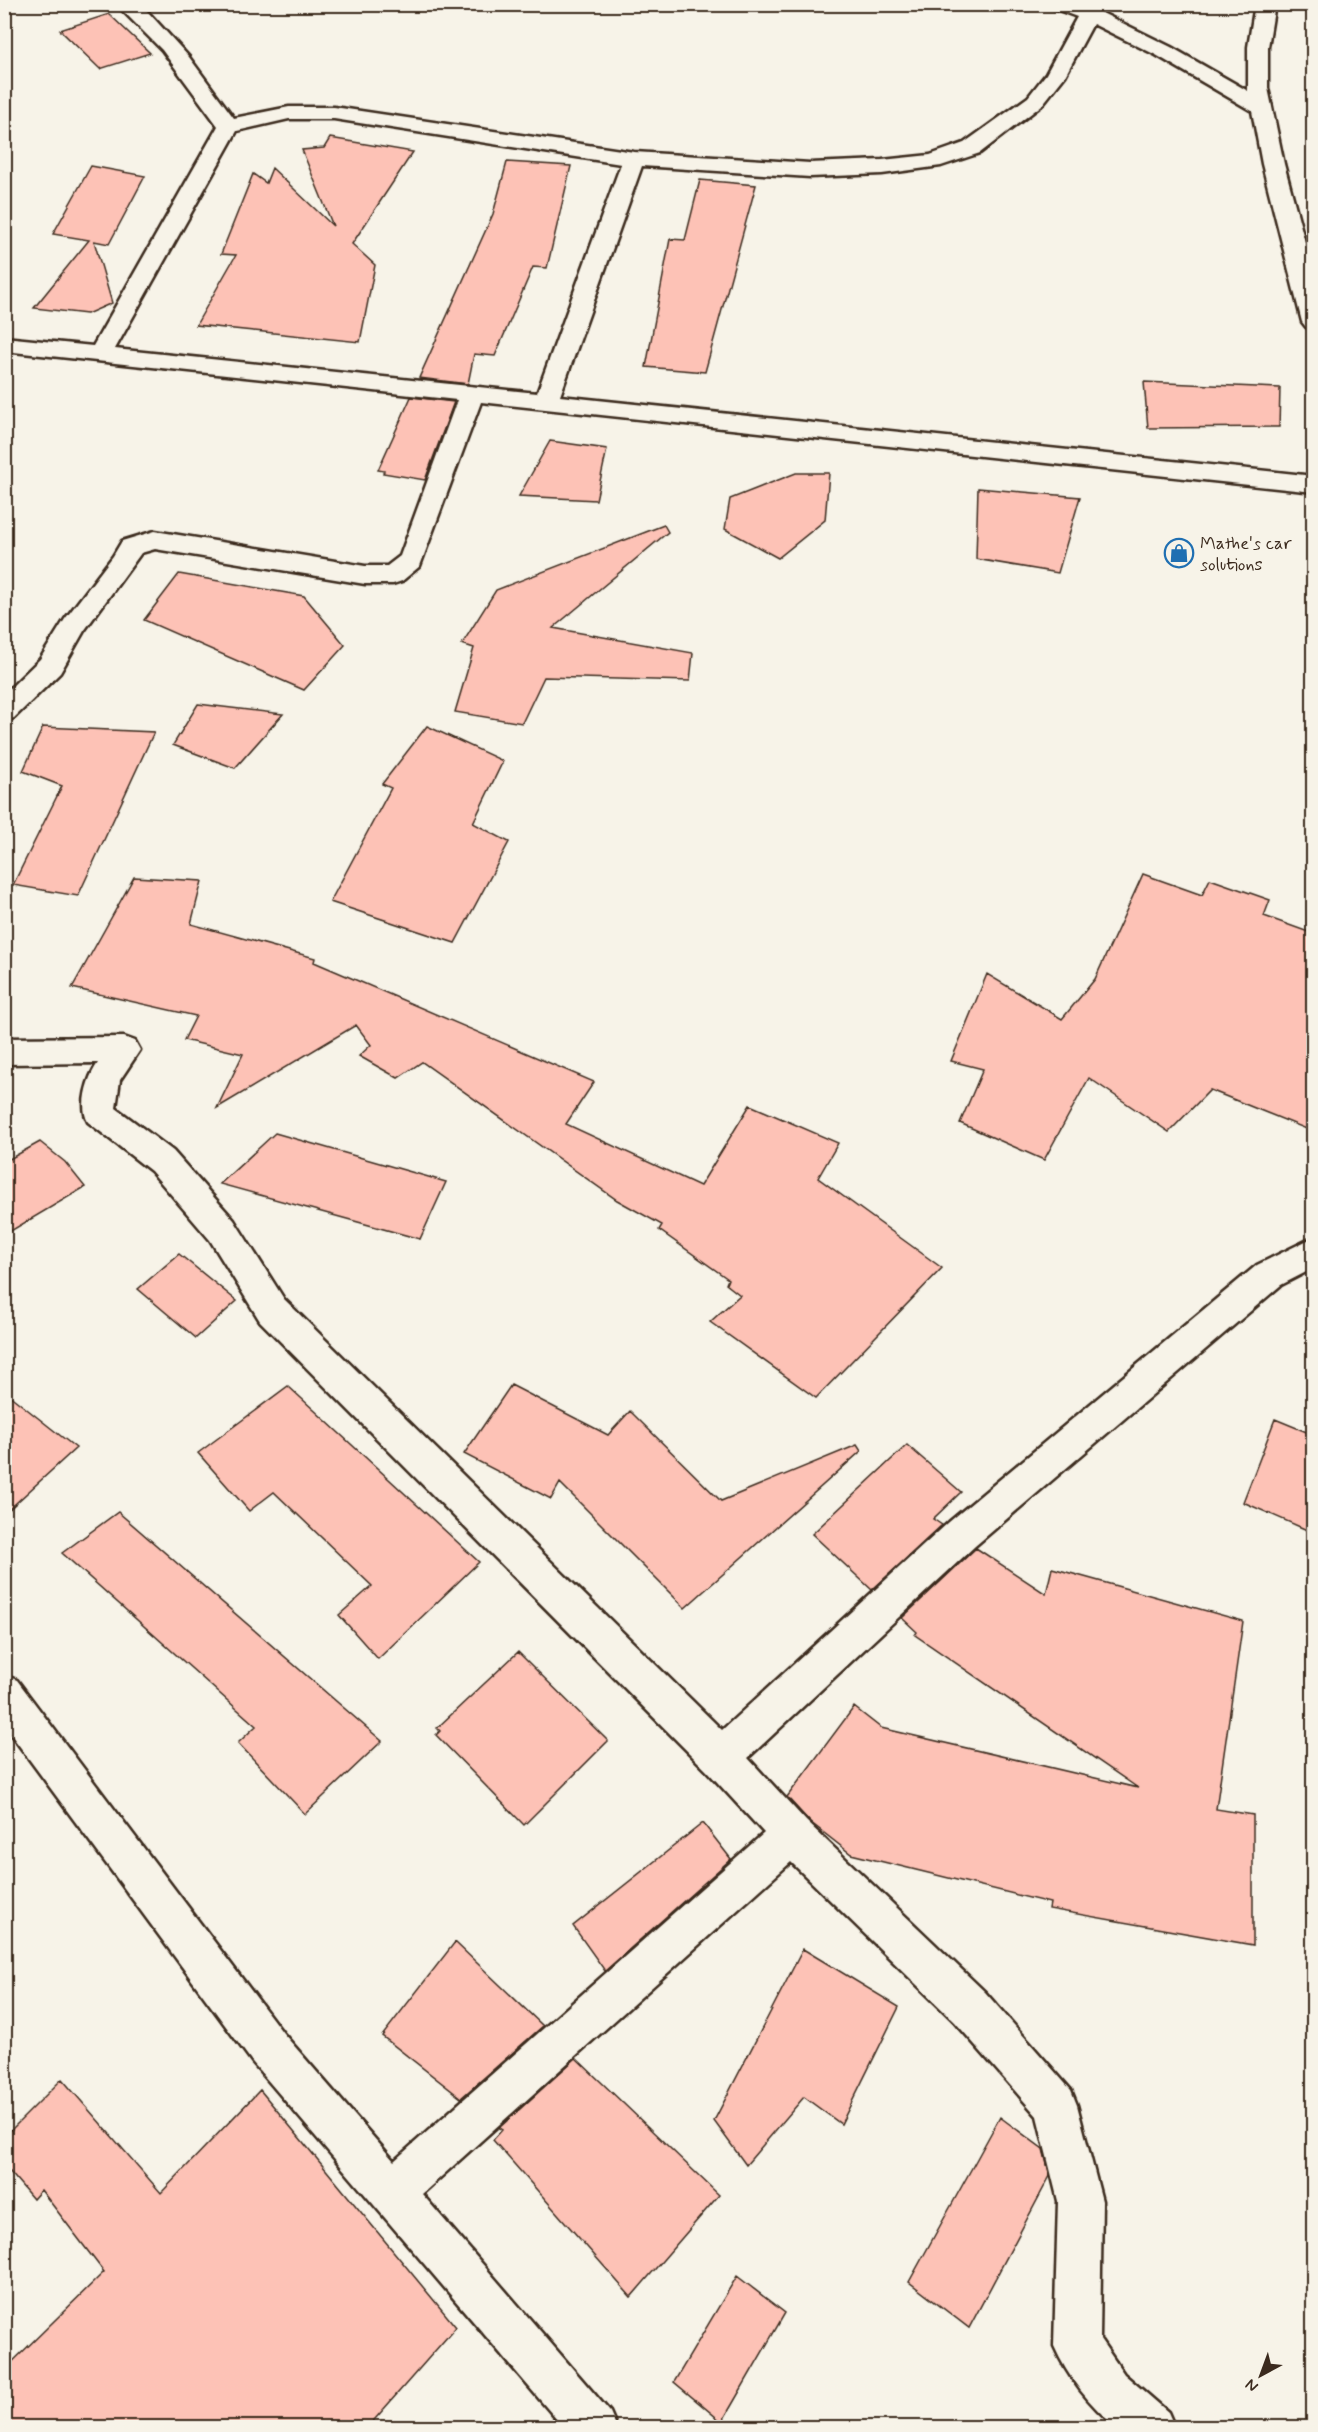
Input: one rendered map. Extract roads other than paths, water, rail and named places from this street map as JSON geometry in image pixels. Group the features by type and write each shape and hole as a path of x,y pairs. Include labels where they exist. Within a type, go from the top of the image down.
{"street":[{"path":"126,4 141,15 173,52 229,126"},
{"path":"1060,4 1089,14 1166,52 1262,108"},
{"path":"1265,4 1258,47 1258,88 1273,164 1314,322"},
{"path":"100,353 229,126 289,113 334,113 634,159 810,170 882,167 933,161 972,148 1035,101 1055,76 1089,14"},
{"path":"546,401 634,159"},
{"path":"4,344 1314,484"},
{"path":"4,711 50,666 74,625 124,560 131,547 155,540 365,575 393,575 411,560 472,393"},
{"path":"4,1051 124,1050 105,1077 99,1113 162,1161 222,1230 272,1310 721,1757 792,1836 970,2007 1056,2105 1080,2201 1077,2346 1108,2390 1152,2427"},
{"path":"721,1757 962,1534 1269,1275 1314,1251"},
{"path":"4,1693 268,2048 594,2427"},
{"path":"392,2192 792,1836"}],"place":[{"name":"Mathe's car solutions","path":"1179,553"}]}
